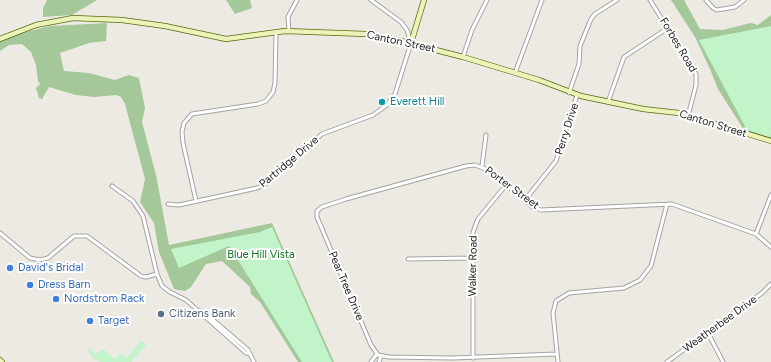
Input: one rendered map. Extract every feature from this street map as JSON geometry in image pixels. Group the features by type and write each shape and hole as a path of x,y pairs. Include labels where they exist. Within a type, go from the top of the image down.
{"main road":[{"path":"411,43 424,0"},
{"name":"Canton Street","path":"0,39 36,25 73,18 104,19 158,25 186,29 226,39 289,31 366,34 411,43 463,57 539,80 569,93 643,109 671,112 688,116 771,141"}],"street":[{"path":"289,31 288,17 297,0"},
{"path":"371,0 401,22 407,30 411,43"},
{"path":"463,57 472,30 487,0"},
{"path":"515,73 542,0"},
{"path":"569,93 579,64 580,46 590,19 594,14 617,0"},
{"name":"Forbes Road","path":"650,0 696,74 696,85 688,116"},
{"path":"706,0 713,8 717,10 735,7 744,0"},
{"path":"608,102 624,57 668,28"},
{"path":"196,201 183,143 182,132 184,123 192,114 258,104 269,98 275,83 276,32"},
{"name":"Partridge Drive","path":"168,204 179,205 257,188 266,184 322,134 378,113 387,105 395,94 411,43"},
{"name":"Perry Drive","path":"525,200 556,161 577,95"},
{"path":"482,166 486,135"},
{"name":"Porter Street","path":"316,212 322,207 340,201 466,166 482,166 536,208 544,211 662,203 667,204"},
{"name":"Walker Road","path":"473,358 473,235 477,221 506,185"},
{"path":"112,186 133,201 143,216 157,274 166,290 186,300 240,349 250,354 254,362"},
{"path":"756,234 771,195"},
{"path":"558,362 553,315 555,303 568,293 624,288 640,280 651,266 667,204 675,205 756,234 771,247"},
{"name":"Pear Tree Drive","path":"316,212 371,345 379,355"},
{"path":"0,233 30,258 40,260 48,258 74,236 87,236 141,276 146,277 157,274"},
{"path":"408,259 472,258"},
{"name":"Weatherbee Drive","path":"667,362 762,293 771,284"},
{"path":"708,333 723,362"},
{"path":"371,362 379,355 473,358 556,354"},
{"path":"379,355 379,362"}],"green space":[{"path":"47,0 97,0 72,15 43,17 43,8"},
{"path":"226,0 250,0 252,8 235,14"},
{"path":"671,0 684,0 700,29 723,30 751,23 758,25 771,15 771,139 744,130 718,89 695,37"},
{"path":"107,23 106,41 89,43 60,53 64,71 89,73 115,80 129,75 139,78 145,108 142,122 156,175 169,245 272,223 334,362 298,362 260,302 251,294 250,287 222,261 206,264 191,287 185,291 174,289 159,252 154,223 140,202 145,179 125,104 121,97 116,95 94,97 76,95 49,87 42,99 39,98 36,88 40,84 38,81 36,65 31,52 22,44 9,45 0,51 0,41 29,31 51,26"},
{"path":"771,26 770,138 747,130 699,40"},
{"name":"Blue Hill Vista","path":"272,227 332,362 302,362 229,246 179,268 171,249 260,232"},
{"path":"141,341 146,345 131,362 100,362 93,358 87,350 89,348 96,354 103,349 115,359 121,353 127,358"}],"place":[{"name":"Everett Hill","path":"382,102"},
{"name":"David's Bridal","path":"10,268"},
{"name":"Dress Barn","path":"30,285"},
{"name":"Nordstrom Rack","path":"56,299"},
{"name":"Citizens Bank","path":"161,314"},
{"name":"Target","path":"90,321"}]}
